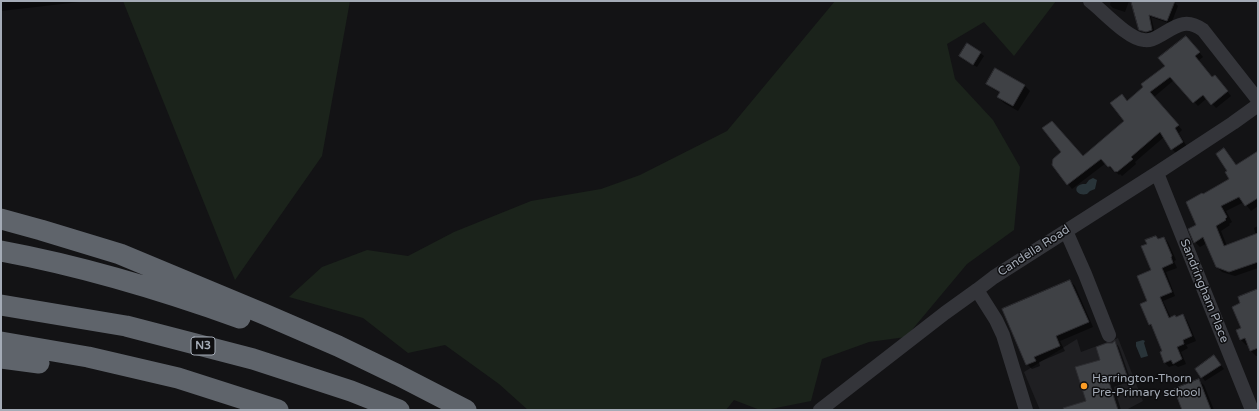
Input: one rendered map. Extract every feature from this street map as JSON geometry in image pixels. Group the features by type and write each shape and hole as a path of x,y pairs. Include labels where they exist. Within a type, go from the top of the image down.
{"highway":[{"path":"1,219 120,254 338,346 466,410"},
{"path":"1,251 33,257 128,282 212,308 398,375"},
{"name":"N3","path":"1,305 126,326 253,359 351,391 399,410"},
{"path":"1,342 88,357 178,378 278,410"},
{"path":"1,358 94,372 169,389 221,391"}],"street":[{"path":"1090,1 1133,37 1143,40 1154,39 1182,24 1189,23 1198,26 1203,30 1258,100"},
{"name":"Candella Road","path":"820,410 994,277 1234,123 1258,105"},
{"name":"Sandringham Place","path":"1157,172 1252,410"},
{"path":"1066,231 1109,335"},
{"path":"977,290 996,320 1003,335 1026,410"}],"shaded area":[{"path":"123,1 350,1 322,156 235,280"},
{"path":"835,1 1056,1 1014,56 984,22 947,44 955,79 993,120 1020,167 1014,230 967,264 906,337 869,342 822,359 811,401 766,410 760,410 734,400 726,410 528,410 499,384 445,345 408,353 363,318 289,297 322,267 367,250 408,256 454,232 531,201 601,189 640,175 727,131"},
{"path":"1093,178 1097,180 1095,189 1087,194 1079,194 1077,192 1076,190 1078,186 1081,184 1086,184"},
{"name":"Harrington-Thorn Pre-Primary school","path":"1118,338 1143,401 1126,410 1040,410 1024,372 1077,339 1081,352"},
{"path":"1143,340 1145,341 1144,343 1148,356 1141,358 1136,342"}],"building":[{"path":"1131,1 1175,1 1167,21 1149,15 1152,30 1146,32 1139,30"},
{"path":"1186,36 1200,52 1195,56 1212,77 1215,75 1228,91 1211,105 1203,95 1193,103 1170,77 1150,92 1179,125 1175,128 1183,142 1171,150 1160,132 1131,157 1133,159 1117,172 1115,172 1110,166 1108,167 1101,159 1067,185 1052,165 1053,159 1061,152 1042,128 1052,121 1083,156 1124,121 1110,103 1122,94 1127,101 1143,87 1141,84 1165,66 1158,58"},
{"path":"967,43 981,52 973,65 959,56"},
{"path":"995,68 1025,85 1013,106 997,97 1000,92 986,84"},
{"path":"1224,148 1236,165 1258,151 1258,198 1245,206 1239,197 1221,206 1227,217 1225,219 1226,220 1216,226 1224,246 1258,233 1258,262 1229,272 1216,267 1203,237 1194,243 1188,229 1196,225 1186,202 1229,179 1225,172 1227,171 1216,154"},
{"path":"1156,236 1158,239 1164,237 1172,256 1173,263 1162,268 1172,292 1160,297 1169,318 1175,315 1176,317 1183,314 1192,336 1183,340 1184,344 1177,347 1182,359 1173,364 1171,360 1164,363 1160,352 1162,351 1151,324 1149,325 1140,304 1147,301 1137,276 1151,270 1141,246 1147,244 1145,240"},
{"path":"1070,280 1089,322 1056,336 1060,346 1034,357 1036,361 1026,365 1002,309"},
{"path":"1258,289 1258,348 1250,351 1245,338 1240,340 1236,330 1241,328 1232,307 1240,303 1238,297"},
{"path":"1115,341 1127,376 1109,382 1118,410 1064,410 1063,408 1086,401 1075,367 1100,360 1096,347"},
{"path":"1214,355 1221,365 1201,378 1195,369"},
{"path":"1199,379 1211,410 1182,410 1174,389"}],"place":[{"name":"Harrington-Thorn Pre-Primary school","path":"1084,386"}]}
